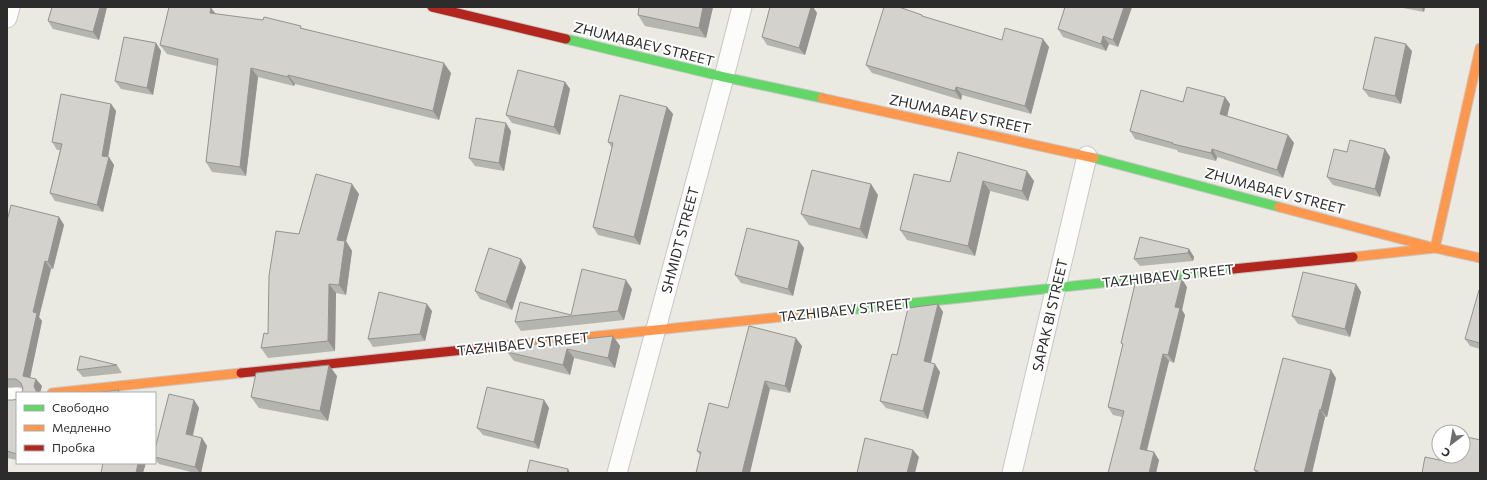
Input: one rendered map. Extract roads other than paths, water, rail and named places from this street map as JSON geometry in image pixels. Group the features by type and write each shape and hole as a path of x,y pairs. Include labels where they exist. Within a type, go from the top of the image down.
{"street":[{"path":"7,18 10,7"},
{"name":"ZHUMABAEV STREET","path":"432,7 724,77 1087,156 1435,248 1480,258"},
{"name":"SHMIDT STREET","path":"617,473 742,7"},
{"path":"1435,248 1480,48"},
{"name":"SAPAK BI STREET","path":"1012,473 1087,156"},
{"name":"TAZHIBAEV STREET","path":"62,392 1435,248"}]}
